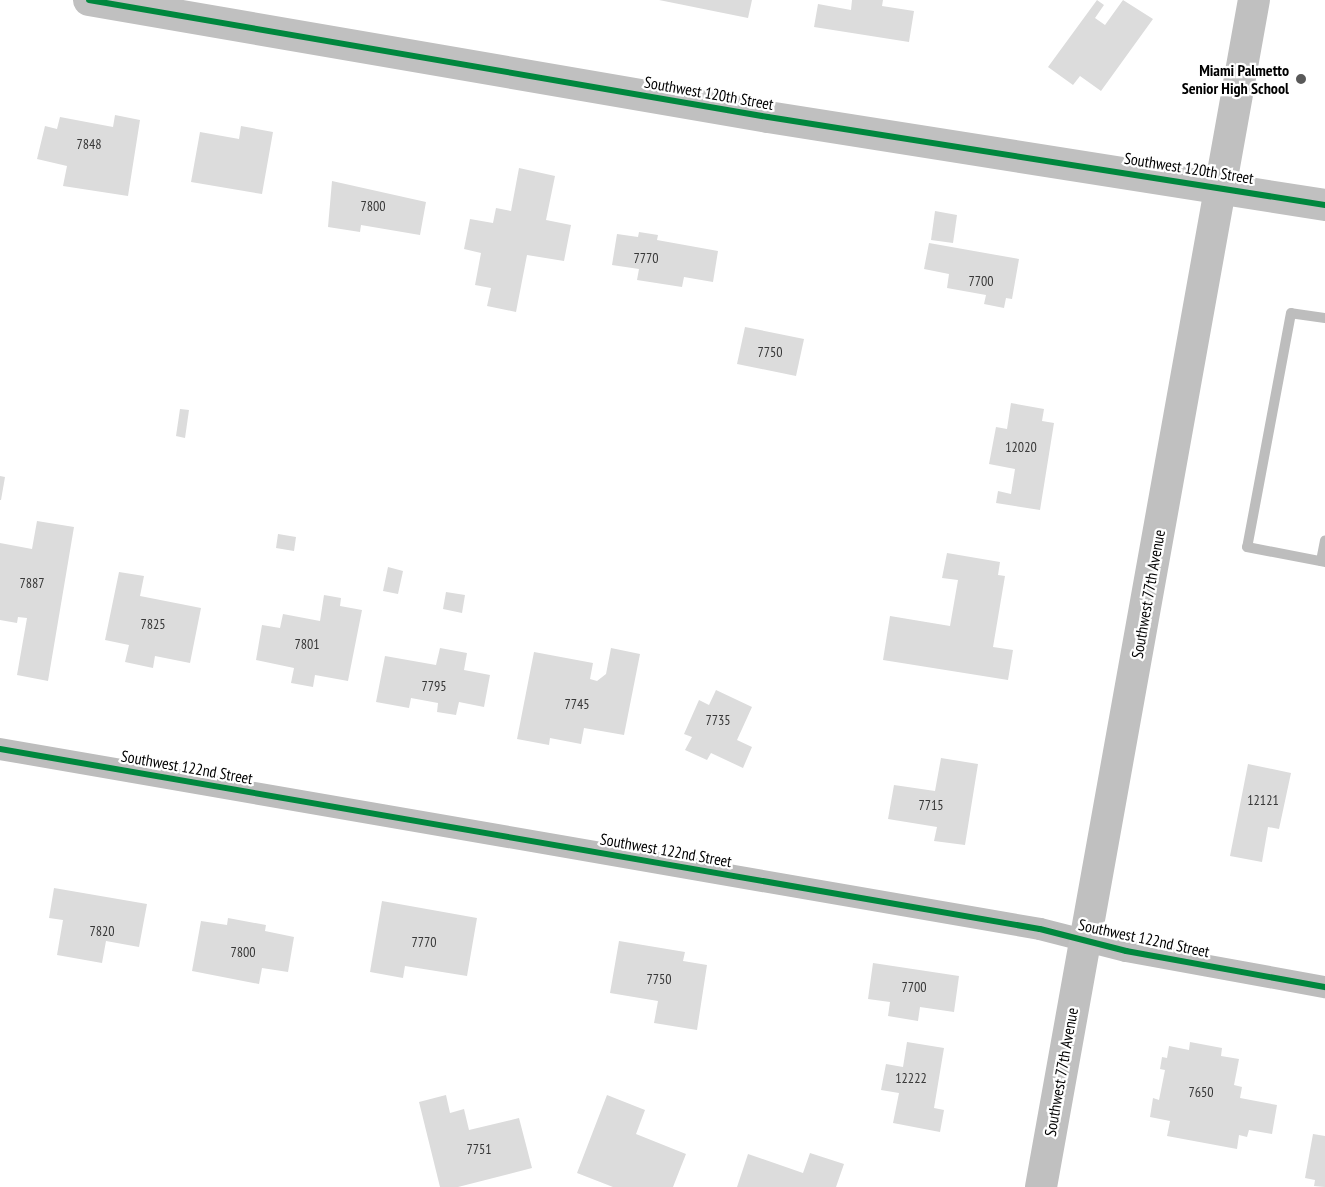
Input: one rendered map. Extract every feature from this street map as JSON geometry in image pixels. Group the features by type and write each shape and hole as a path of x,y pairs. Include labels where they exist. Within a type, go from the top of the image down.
{"street":[{"name":"Southwest 120th Street","path":"89,0 768,117 1325,205"},
{"name":"Southwest 77th Avenue","path":"1041,1187 1254,0"},
{"name":"Southwest 122nd Street","path":"0,749 1040,928 1126,951 1325,987"}],"lane":[{"path":"1325,318 1291,313 1247,547 1323,561 1325,540"}],"building":[{"path":"659,0 752,0 748,18"},
{"path":"852,0 883,0 882,6 914,11 909,42 814,27 818,4 851,10"},
{"path":"1097,0 1104,5 1095,18 1105,25 1123,0 1153,19 1101,91 1080,76 1073,85 1048,67"},
{"path":"115,115 140,120 128,196 63,186 67,166 37,159 45,126 57,129 60,117 113,127"},
{"path":"241,126 273,132 262,194 191,182 200,132 239,139"},
{"path":"519,168 555,176 546,220 571,225 564,261 527,255 516,312 487,306 491,288 475,285 481,253 464,249 470,219 493,223 496,208 511,211"},
{"path":"332,181 426,202 420,235 361,225 360,232 328,227"},
{"path":"935,211 957,215 953,243 931,240"},
{"path":"639,232 658,235 657,240 718,251 713,282 684,277 682,287 637,280 639,269 612,265 617,234 638,237"},
{"path":"929,243 1019,259 1012,299 1006,298 1004,308 984,304 986,295 947,288 949,274 924,269"},
{"path":"745,327 804,339 796,376 737,364"},
{"path":"1011,403 1044,409 1042,421 1054,423 1040,510 996,503 998,491 1011,494 1015,469 989,464 996,427 1007,429"},
{"path":"180,409 189,410 185,438 176,436"},
{"path":"0,476 5,477 1,500 0,500"},
{"path":"37,521 74,527 48,681 17,675 27,618 18,617 17,623 0,620 0,543 32,549"},
{"path":"278,534 296,537 294,551 276,548"},
{"path":"947,553 1000,562 998,575 1005,576 993,647 1013,650 1008,680 883,660 890,616 950,626 958,580 942,578"},
{"path":"388,567 403,571 398,594 383,591"},
{"path":"119,572 144,576 140,596 201,608 190,663 155,656 153,668 125,662 129,645 105,640"},
{"path":"446,592 465,595 462,613 443,609"},
{"path":"324,595 341,598 340,606 362,610 348,681 315,675 313,687 291,683 294,668 256,660 262,625 280,628 283,614 320,621"},
{"path":"440,648 467,653 464,670 490,675 484,707 459,702 456,715 437,712 438,703 411,698 409,708 376,702 385,656 436,665"},
{"path":"611,648 640,654 624,735 584,728 581,744 550,738 549,745 517,739 534,652 593,663 590,679 597,681 606,674"},
{"path":"716,690 752,707 737,740 752,747 743,768 711,753 707,760 685,750 692,737 684,734 699,700 709,705"},
{"path":"941,758 978,764 965,845 934,841 937,827 888,819 894,785 935,791"},
{"path":"1248,764 1291,773 1279,829 1268,827 1262,862 1230,856"},
{"path":"54,888 147,904 139,947 106,941 102,963 57,955 63,920 49,918"},
{"path":"382,901 477,918 467,976 405,966 403,978 370,972"},
{"path":"228,918 266,925 265,931 294,937 288,972 262,968 259,984 192,971 201,921 227,925"},
{"path":"619,941 685,952 683,961 707,965 697,1030 654,1023 658,1001 610,993"},
{"path":"873,963 959,976 954,1012 920,1007 918,1021 888,1016 890,1002 868,999"},
{"path":"907,1042 944,1048 934,1108 944,1110 940,1132 893,1123 899,1093 881,1090 886,1064 903,1067"},
{"path":"1190,1042 1222,1048 1221,1056 1239,1059 1234,1085 1242,1087 1240,1098 1277,1105 1272,1134 1249,1130 1247,1137 1239,1135 1237,1149 1167,1136 1170,1121 1150,1117 1153,1098 1159,1100 1165,1070 1160,1069 1162,1057 1167,1058 1169,1046 1189,1050"},
{"path":"446,1095 450,1113 464,1109 469,1130 519,1118 532,1168 458,1187 440,1187 419,1102"},
{"path":"607,1095 645,1110 636,1134 686,1154 673,1187 613,1187 577,1173"},
{"path":"1313,1134 1325,1136 1325,1187 1314,1186 1315,1180 1305,1178"},
{"path":"810,1153 844,1164 836,1187 737,1187 748,1154 803,1173"}],"cycle path":[{"path":"89,0 768,117 1325,205"},
{"path":"0,749 1040,929 1126,951 1325,987"}],"place":[{"name":"Miami Palmetto Senior High School","path":"1301,79"}]}
